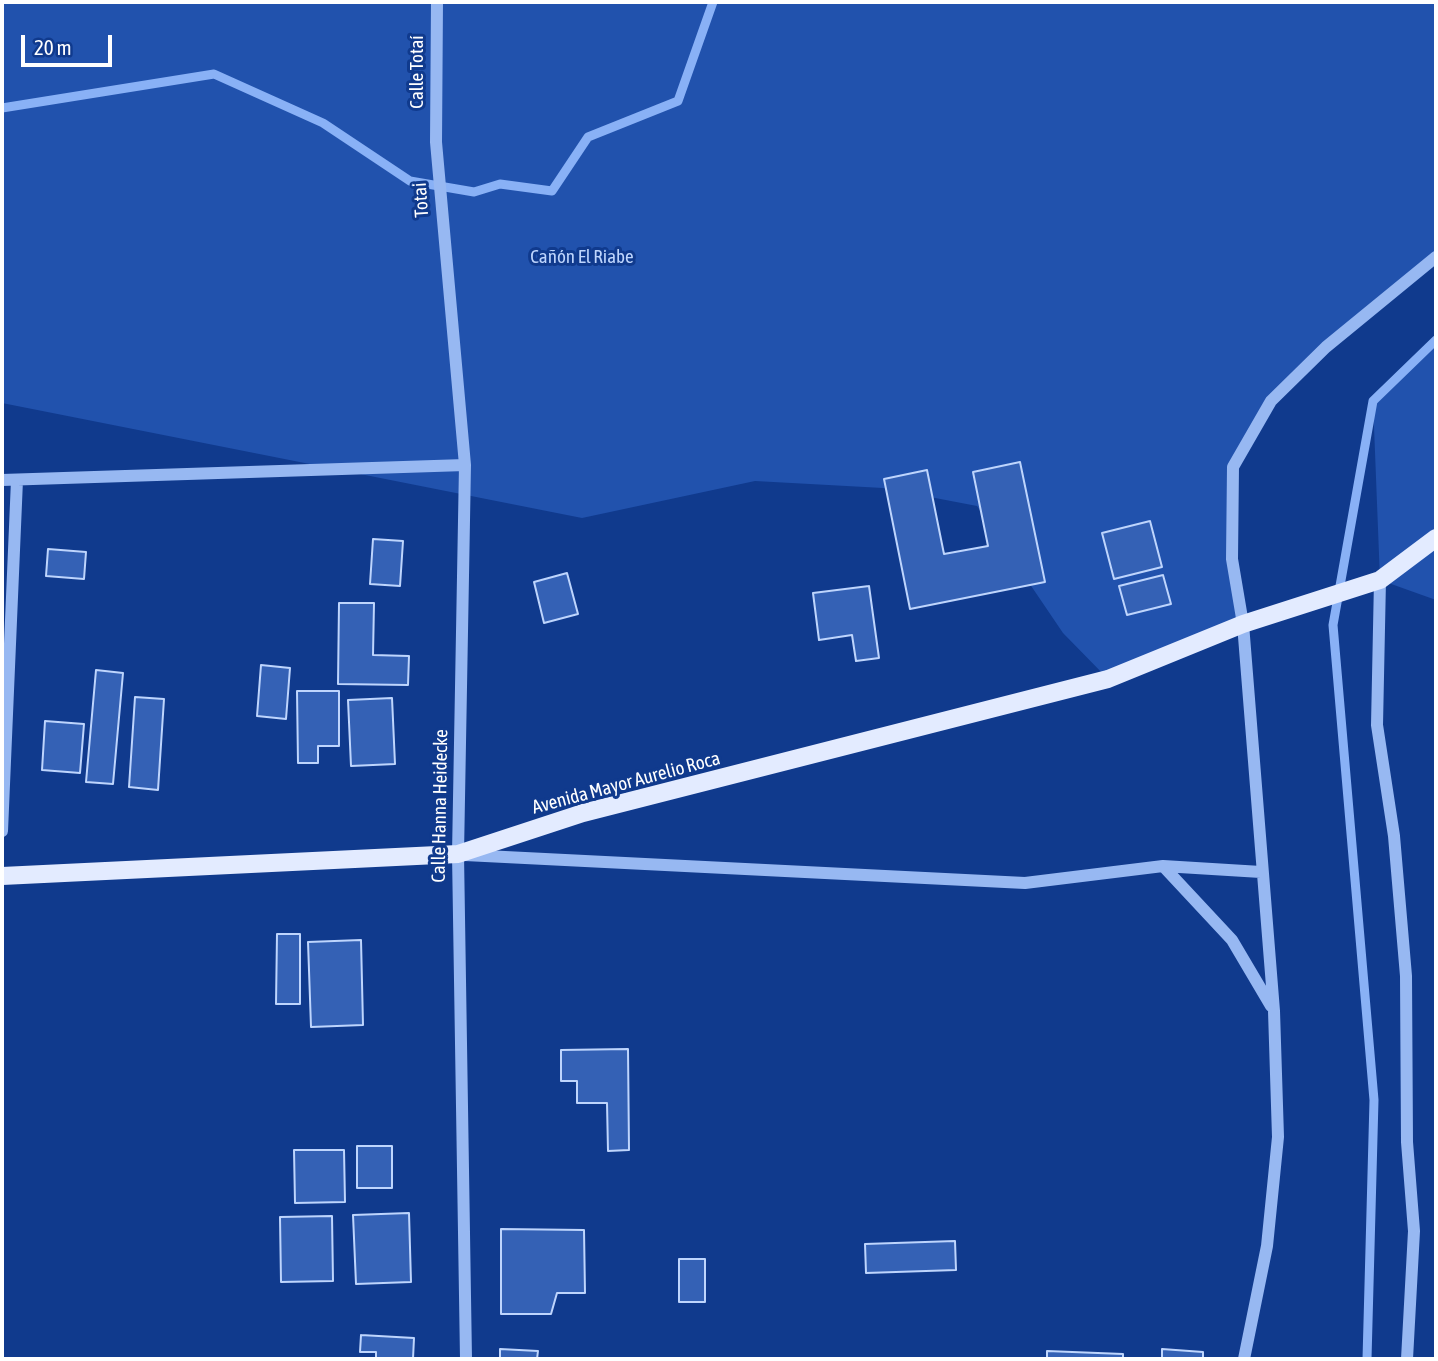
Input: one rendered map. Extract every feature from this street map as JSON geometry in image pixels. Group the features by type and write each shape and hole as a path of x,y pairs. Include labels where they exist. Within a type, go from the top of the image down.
{"main road":[{"name":"Avenida Mayor Aurelio Roca","path":"2,876 458,854 583,813 1108,679 1242,624 1380,580 1436,538"}],"street":[{"name":"Calle Totaí","path":"436,142 437,2"},
{"name":"Totai","path":"436,142 444,255"},
{"name":"Calle Hanna Heidecke","path":"444,255 465,465 458,854 466,1359"},
{"path":"1244,1359 1266,1246 1278,1137 1274,1011 1242,624 1232,559 1233,467 1271,401 1326,347 1436,257"},
{"path":"2,480 465,465"},
{"path":"2,831 18,480"},
{"path":"1380,580 1377,725 1394,836 1406,976 1407,1142 1414,1231 1407,1359"},
{"path":"458,854 1025,883 1163,866 1261,872"},
{"path":"1163,866 1232,940 1274,1011"}],"green space":[{"name":"Cañón El Riabe","path":"2,2 1436,2 1436,257 1271,401 1233,467 1232,559 1243,624 1108,679 1063,633 977,506 883,488 755,481 582,518 2,403"},
{"path":"1436,340 1436,600 1380,580 1373,401"}],"building":[{"path":"1020,462 1045,582 910,609 884,479 927,470 944,554 988,546 973,472"},
{"path":"1150,521 1162,567 1114,579 1102,533"},
{"path":"373,539 403,541 400,586 370,584"},
{"path":"48,549 86,552 84,579 46,576"},
{"path":"567,573 578,614 544,623 534,582"},
{"path":"1163,575 1171,604 1127,615 1119,586"},
{"path":"869,586 879,658 856,661 852,635 819,640 813,593"},
{"path":"339,603 374,603 373,655 409,656 408,685 338,684"},
{"path":"261,665 290,668 286,719 257,716"},
{"path":"96,670 123,673 113,784 86,782"},
{"path":"297,691 339,691 339,746 318,746 318,763 298,763"},
{"path":"135,697 164,699 158,790 129,787"},
{"path":"392,698 395,764 351,766 348,700"},
{"path":"45,721 84,724 80,773 42,770"},
{"path":"277,934 300,934 300,1004 276,1004"},
{"path":"361,940 363,1025 311,1027 308,942"},
{"path":"628,1049 629,1150 608,1151 607,1103 577,1103 577,1081 561,1081 561,1050"},
{"path":"357,1146 392,1146 392,1188 357,1188"},
{"path":"294,1150 344,1150 345,1202 295,1203"},
{"path":"409,1213 411,1282 356,1284 353,1215"},
{"path":"332,1216 333,1281 281,1282 280,1217"},
{"path":"501,1229 584,1230 585,1293 557,1293 551,1314 501,1314"},
{"path":"955,1241 956,1270 866,1273 865,1244"},
{"path":"679,1259 705,1259 705,1302 679,1302"},
{"path":"361,1335 414,1338 413,1359 376,1359 376,1352 360,1352"},
{"path":"500,1349 538,1351 537,1359 500,1359"},
{"path":"1162,1349 1203,1352 1203,1359 1162,1359"},
{"path":"1047,1351 1123,1354 1123,1359 1047,1359"}],"waterway":[{"path":"2,108 214,74 323,123 410,181 474,192 500,184 552,191 588,137 678,101 713,2"},
{"path":"1367,1359 1374,1100 1333,625 1373,401 1436,340"}]}
